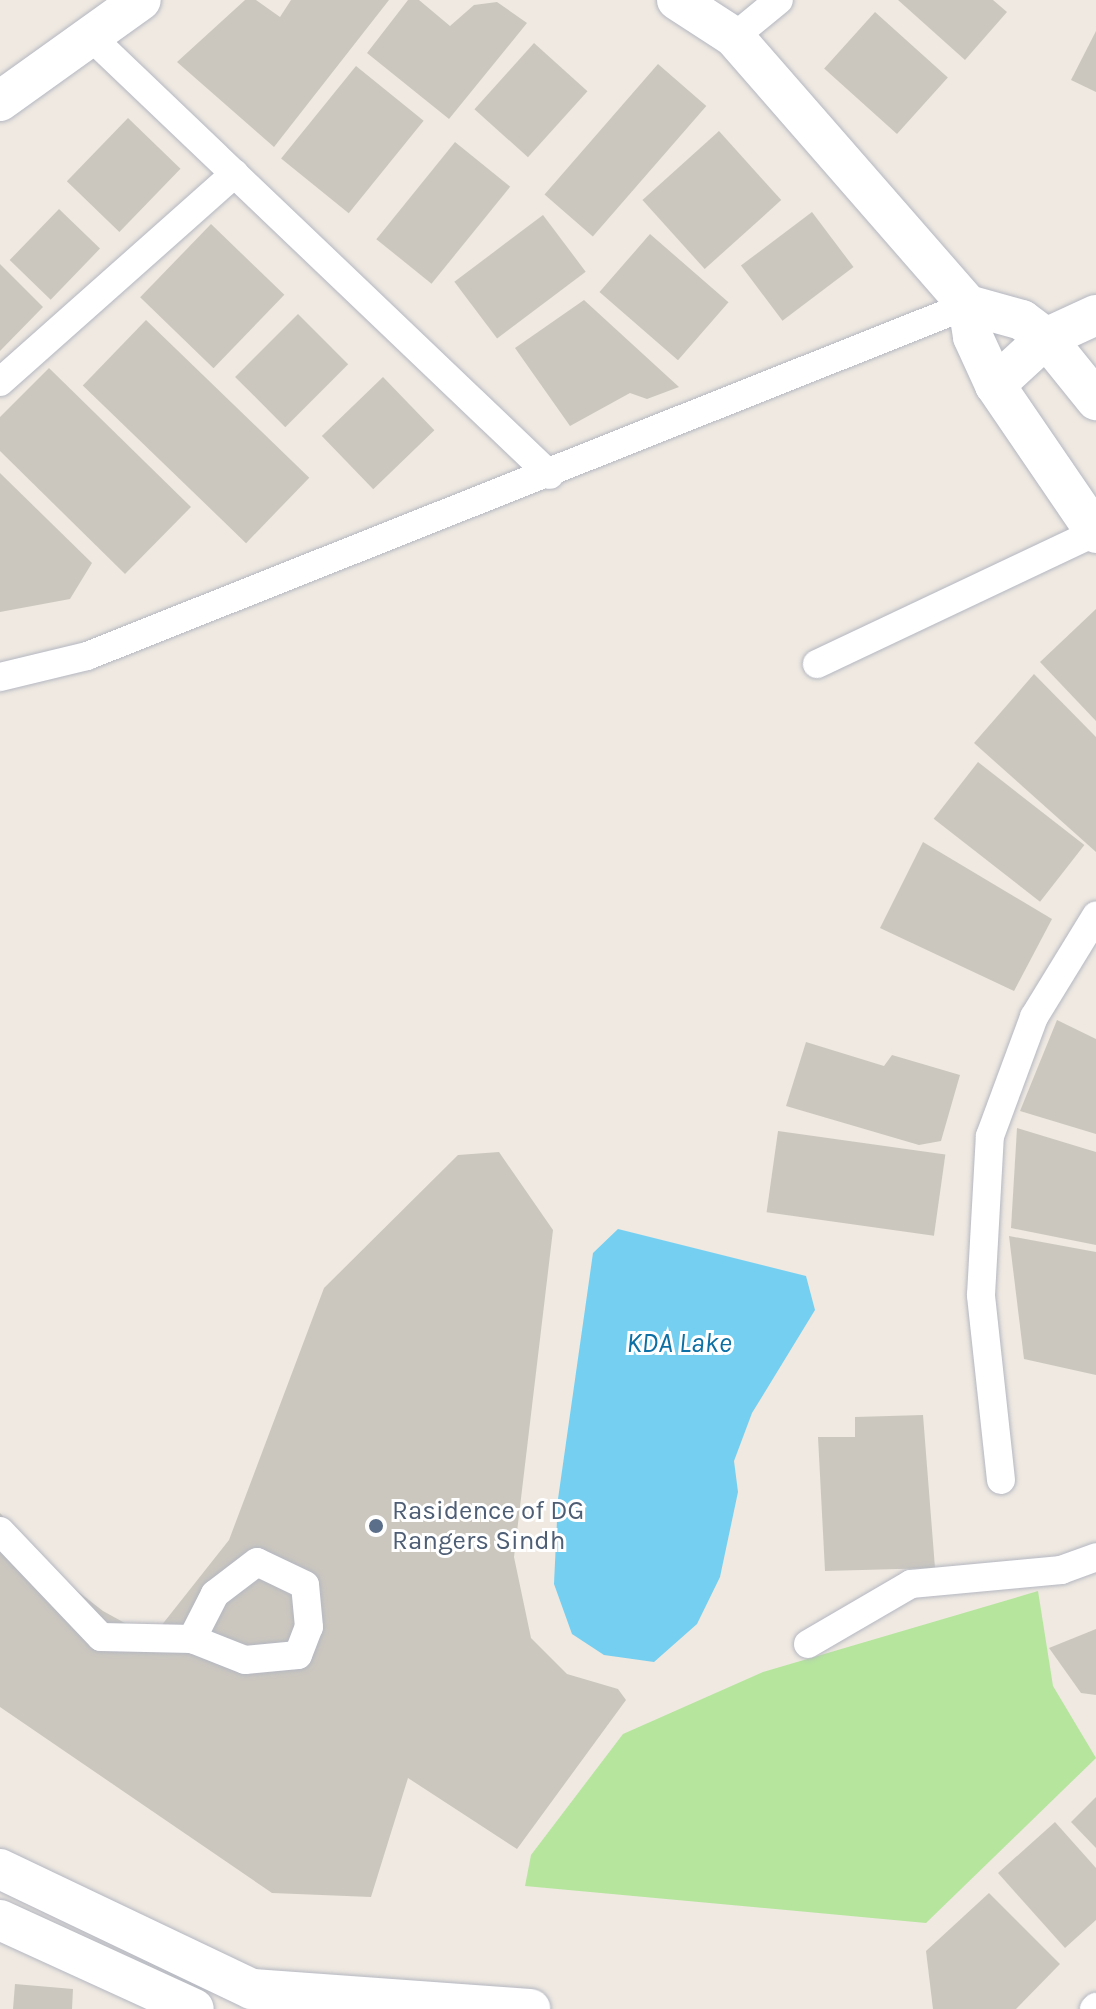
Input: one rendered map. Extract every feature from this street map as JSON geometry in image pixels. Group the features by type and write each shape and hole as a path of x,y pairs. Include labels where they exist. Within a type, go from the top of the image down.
{"street":[{"path":"0,101 141,0"},
{"path":"677,0 734,37 968,305 973,337 995,385 1080,481 1096,532 817,664"},
{"path":"734,37 779,0"},
{"path":"89,35 550,475"},
{"path":"0,382 235,173"},
{"path":"0,677 87,656 550,475 968,305 1022,320 1046,338 1096,400"},
{"path":"995,385 1046,338 1096,315"},
{"path":"1001,1480 981,1295 990,1136 1034,1017 1096,916"},
{"path":"0,1531 101,1637 192,1639"},
{"path":"808,1644 911,1584 1061,1570 1096,1557"},
{"path":"0,1869 252,1989 530,2009"},
{"path":"0,1920 194,2009"}],"green space":[{"path":"1038,1591 1053,1686 1096,1758 926,1923 525,1886 531,1855 623,1734 763,1672"}],"water":[{"name":"KDA Lake","path":"618,1229 806,1276 815,1310 752,1413 734,1461 738,1492 720,1577 697,1624 654,1662 604,1655 572,1634 554,1584 558,1499 593,1253"}],"building":[{"path":"245,0 256,0 280,17 291,0 389,0 274,147 177,62"},
{"path":"408,0 419,0 450,26 474,5 497,2 527,23 449,119 367,53"},
{"path":"898,0 993,0 1007,12 965,60"},
{"path":"875,12 948,78 897,134 824,68"},
{"path":"1096,31 1096,92 1071,80"},
{"path":"534,43 588,91 528,157 474,109"},
{"path":"658,64 706,106 593,237 545,195"},
{"path":"356,66 424,121 349,213 281,158"},
{"path":"128,118 181,169 119,232 67,181"},
{"path":"719,131 781,200 705,269 642,200"},
{"path":"455,142 510,187 432,284 376,239"},
{"path":"59,209 100,249 51,300 10,260"},
{"path":"812,212 854,267 782,321 741,266"},
{"path":"543,215 586,272 497,339 454,282"},
{"path":"211,224 284,295 214,368 140,297"},
{"path":"650,234 728,302 678,360 599,292"},
{"path":"0,264 43,307 0,351"},
{"path":"584,300 679,387 647,399 630,393 570,426 515,348"},
{"path":"298,314 348,364 285,427 235,377"},
{"path":"146,320 309,478 246,543 83,385"},
{"path":"49,368 191,507 125,574 0,451 0,417"},
{"path":"383,377 434,430 373,489 322,436"},
{"path":"0,473 92,563 70,599 0,612"},
{"path":"1096,609 1096,721 1040,662"},
{"path":"1034,674 1096,737 1096,852 974,743"},
{"path":"978,762 1084,845 1040,902 934,819"},
{"path":"923,842 1052,919 1014,991 880,928"},
{"path":"1057,1020 1096,1039 1096,1134 1020,1111"},
{"path":"806,1042 884,1066 892,1055 960,1075 941,1141 919,1145 786,1106"},
{"path":"1017,1128 1096,1152 1096,1245 1011,1228"},
{"path":"778,1131 945,1155 934,1236 767,1212"},
{"name":"Rasidence of DG Rangers Sindh","path":"499,1152 553,1230 514,1557 531,1638 567,1674 618,1689 626,1700 517,1849 408,1778 371,1897 272,1893 0,1707 0,1513 58,1576 103,1611 132,1627 161,1626 229,1540 324,1288 458,1155"},
{"path":"1009,1236 1096,1252 1096,1375 1024,1359"},
{"path":"923,1415 935,1568 825,1571 818,1437 855,1437 855,1417"},
{"path":"1096,1629 1096,1695 1081,1693 1049,1648"},
{"path":"1096,1797 1096,1848 1071,1822"},
{"path":"1055,1822 1096,1868 1096,1920 1065,1948 998,1873"},
{"path":"989,1893 1060,1964 1016,2009 933,2009 926,1951"},
{"path":"15,1984 73,1989 72,2009 13,2009"}],"place":[{"name":"Rasidence of DG Rangers Sindh","path":"376,1526"}]}
